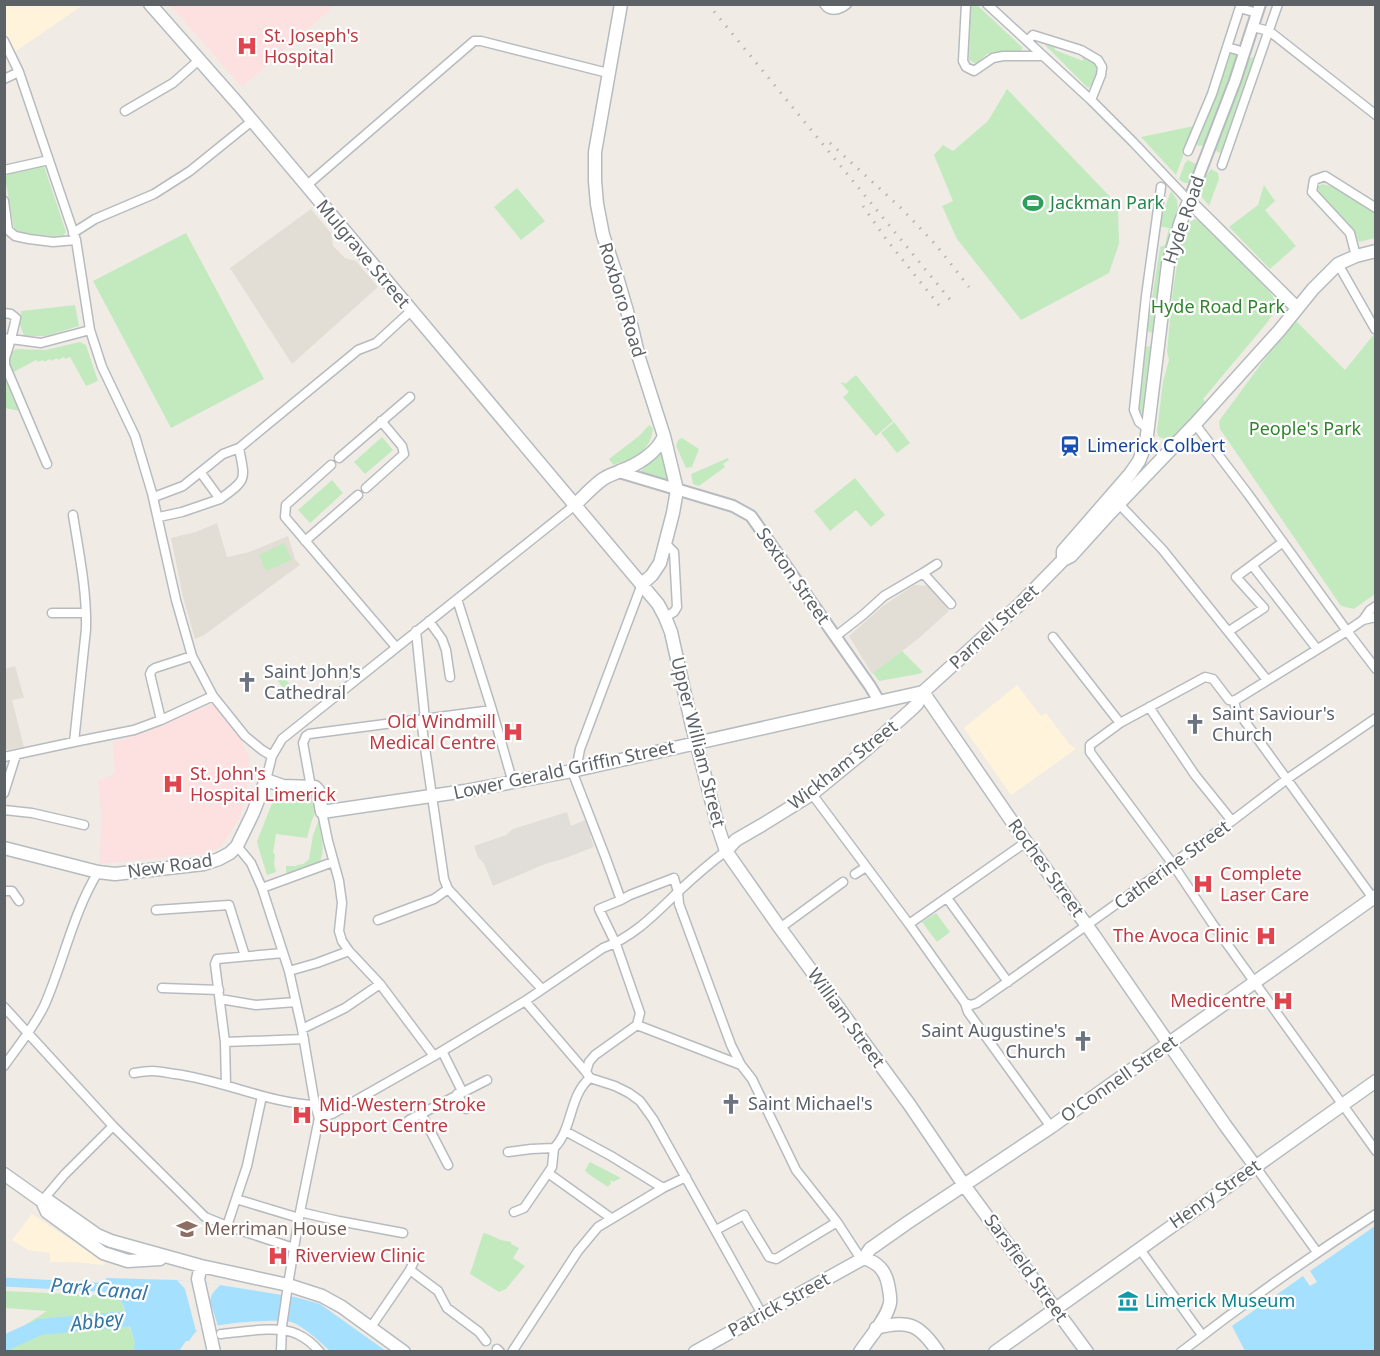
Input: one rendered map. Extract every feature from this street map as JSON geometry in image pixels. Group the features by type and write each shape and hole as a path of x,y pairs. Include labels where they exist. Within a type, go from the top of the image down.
{"main road":[{"name":"Mulgrave Street","path":"150,4 252,121 642,584"},
{"name":"Roxboro Road","path":"621,4 595,152 597,204 603,235 664,436 676,490 673,513 660,563 642,584"},
{"path":"1189,201 1297,308"},
{"name":"Hyde Road","path":"1146,443 1168,264 1189,201"},
{"name":"Parnell Street","path":"923,692 1020,604 1063,560 1071,556 1279,331 1312,289 1338,264 1376,251"},
{"path":"575,504 603,479 641,460 657,447 664,436"},
{"path":"1146,443 1150,449 1170,450"},
{"name":"Parnell Street","path":"1063,560 1063,551 1130,474 1139,461 1146,443"},
{"name":"Upper William Street","path":"642,584 658,603 671,632 697,743 726,851"},
{"name":"Lower Gerald Griffin Street","path":"322,812 513,783 923,692"},
{"name":"Wickham Street","path":"726,851 736,840 812,794 897,723 917,704 923,692"},
{"name":"Roches Street","path":"923,692 1026,843 1088,925 1255,1166"},
{"path":"879,701 889,706 897,723"},
{"path":"266,780 283,786 315,787 318,790 322,812"},
{"name":"New Road","path":"4,848 98,872 115,874 204,864 230,853 237,846 266,780"},
{"name":"William Street","path":"726,851 909,1104 964,1185"},
{"name":"O'Connell Street","path":"863,1258 873,1247 1051,1127 1375,898"},
{"name":"Henry Street","path":"995,1352 1376,1081"},
{"path":"4,1174 42,1201 50,1202 98,1235 111,1241 287,1290 322,1296 342,1307 404,1352"},
{"name":"Sarsfield Street","path":"964,1185 1087,1352"},
{"path":"860,1352 886,1313 890,1303 890,1291 880,1266 863,1258"},
{"name":"Patrick Street","path":"697,1351 863,1258"},
{"path":"201,1266 198,1279 213,1352"},
{"path":"876,1328 897,1323 913,1326 926,1335 938,1352"}],"street":[{"path":"824,4 826,8 833,10 841,9 847,4"},
{"path":"966,4 963,61 966,67 974,71 993,58 1003,56 1042,56"},
{"path":"987,4 1091,100 1189,201"},
{"path":"1222,165 1278,4"},
{"path":"1188,151 1212,94 1240,6 1258,9"},
{"name":"Hyde Road","path":"1189,201 1235,81 1258,9"},
{"path":"1253,27 1269,32 1376,115"},
{"path":"1027,41 1033,35 1081,50 1098,60 1102,67 1101,75 1091,100"},
{"path":"4,41 19,72 75,236 90,330 102,367 135,436 159,518 176,600 192,656 213,696 245,736 272,756"},
{"path":"306,186 474,41 608,73"},
{"path":"1227,47 1244,52"},
{"path":"125,111 173,83 199,60"},
{"path":"4,79 19,72"},
{"path":"4,201 8,230 15,237 53,242 75,236 95,219 154,194 190,171 252,121"},
{"path":"4,170 49,160"},
{"path":"1356,256 1350,233 1312,192 1314,180 1325,176 1376,208"},
{"path":"1148,429 1139,422 1134,410 1161,187"},
{"path":"1338,264 1375,329"},
{"path":"153,497 183,486 223,454 239,448 358,350 376,343 412,310"},
{"path":"4,313 16,318 8,338 5,365 47,464"},
{"path":"8,338 41,343 90,330"},
{"path":"1142,340 1159,342"},
{"path":"339,458 410,397"},
{"path":"366,488 404,454 402,446 381,421"},
{"path":"1195,424 1376,669"},
{"path":"159,518 220,499 236,488 243,479 244,472 239,448"},
{"path":"331,465 286,505 285,517 396,647"},
{"name":"Sexton Street","path":"619,472 733,506 751,516 879,701"},
{"path":"201,473 220,499"},
{"path":"305,541 358,495"},
{"path":"266,780 272,756 282,738 575,504"},
{"path":"1119,504 1162,549 1267,680"},
{"path":"73,515 86,613 74,742"},
{"path":"1229,632 1264,608 1236,577 1283,542"},
{"path":"665,617 674,612 676,608 674,552 666,544"},
{"path":"836,636 884,596 937,564"},
{"path":"1252,565 1317,649"},
{"path":"923,573 951,604"},
{"path":"621,900 575,770 580,749 642,584"},
{"path":"457,599 513,783"},
{"path":"1376,606 1363,620 1347,631 1234,701 1229,700 1213,678 1205,678 1120,723 1090,745 1090,752 1172,863 1212,923 1376,1151"},
{"path":"52,613 86,613"},
{"path":"1363,620 1376,617"},
{"path":"429,621 442,639 450,677"},
{"path":"416,631 423,719 444,879 448,889 542,989"},
{"path":"1053,637 1120,723"},
{"path":"161,720 150,672 155,668 192,656"},
{"path":"4,757 134,730 213,696"},
{"path":"1234,701 1236,709 1375,898"},
{"path":"1149,707 1195,775 1232,821"},
{"path":"311,787 303,743 309,734 492,710"},
{"name":"Catherine Street","path":"964,1003 971,1005 977,1003 1008,982 1376,717"},
{"path":"4,793 16,755"},
{"path":"812,794 909,924 968,1012 1051,1127"},
{"path":"4,810 32,813 84,825"},
{"path":"322,812 339,881 342,903 339,931 342,941 438,1053 466,1109"},
{"path":"909,924 1026,843"},
{"path":"237,846 251,863 262,888 289,971 319,1118 299,1215 287,1290 281,1352"},
{"path":"319,1118 332,1114 438,1053 525,1002 603,948 616,944 646,922 707,865 726,851"},
{"path":"262,888 333,862"},
{"path":"855,874 866,867"},
{"path":"4,1066 44,1005 76,917 98,872"},
{"path":"514,1212 524,1208 552,1167 554,1148 565,1131 579,1091 588,1075 589,1062 595,1054 638,1025 640,1012 616,944 599,909 674,878 679,904 731,1046 752,1079 775,1132 796,1170 863,1258"},
{"path":"780,928 843,882"},
{"path":"378,920 434,899 448,889"},
{"path":"4,891 12,891 19,901"},
{"path":"947,898 1008,982"},
{"path":"156,910 229,905 245,956"},
{"path":"289,971 349,951"},
{"path":"226,1085 225,1042 215,964 218,959 283,953"},
{"path":"302,1029 345,1008 380,984"},
{"path":"162,988 219,995 256,1005 296,1002"},
{"path":"525,1002 588,1075 615,1086 640,1101 653,1119 762,1314"},
{"path":"4,1007 113,1125 205,1217 294,1248"},
{"path":"638,1025 741,1065"},
{"path":"225,1042 304,1039"},
{"path":"134,1073 153,1071 187,1075 262,1096 298,1104 315,1105"},
{"path":"409,1120 487,1080"},
{"path":"227,1226 247,1166 262,1096"},
{"path":"422,1113 448,1165"},
{"path":"42,1201 113,1125"},
{"path":"565,1131 663,1188"},
{"path":"508,1152 554,1148"},
{"path":"1255,1166 1317,1252"},
{"path":"548,1173 611,1218"},
{"path":"512,1352 578,1251 611,1218 686,1177"},
{"path":"236,1199 299,1215 403,1233"},
{"path":"1181,1352 1317,1252 1376,1214"},
{"path":"716,1230 744,1215 769,1257 776,1259 837,1222"},
{"path":"1139,1248 1202,1335"},
{"path":"371,1327 415,1259"},
{"path":"410,1270 438,1291 447,1308 486,1341"},
{"path":"221,1334 282,1329 297,1334 313,1344 320,1352"}],"shaded area":[{"path":"4,5 83,5 6,58 4,54"},
{"name":"St. Joseph's Hospital","path":"170,5 335,5 242,87"},
{"path":"311,209 331,233 333,246 345,258 356,261 378,287 292,364 230,268"},
{"path":"217,523 227,557 249,552 288,536 295,559 300,565 204,635 195,639 183,597 171,538 196,532"},
{"path":"914,585 929,586 949,611 918,639 872,674 849,636 883,606"},
{"path":"15,666 24,698 12,700 24,747 5,750 5,669"},
{"path":"1017,685 1041,716 1046,713 1070,745 1076,749 1011,795 964,728"},
{"name":"St. John's Hospital Limerick","path":"212,704 241,740 250,758 241,816 221,846 210,853 100,864 101,812 98,781 115,773 113,742 151,730"},
{"path":"567,812 571,826 587,819 594,847 493,886 474,846 506,835 513,829"},
{"path":"32,1214 105,1263 104,1265 50,1262 50,1253 28,1250 12,1240"}],"green space":[{"path":"977,5 1023,48 1019,52 987,54 976,64 969,60 970,7"},
{"path":"1050,40 1055,50 1083,61 1082,54 1099,66 1093,85 1088,88 1045,45"},
{"path":"1233,52 1238,53 1238,59 1204,145 1198,146 1196,142 1229,56"},
{"path":"1253,57 1255,61 1220,153 1214,150 1214,146 1243,78 1248,59"},
{"name":"Jackman Park","path":"1007,89 1118,205 1119,244 1109,273 1021,320 957,239 942,206 953,201 934,155 943,145 953,151 988,121"},
{"path":"1194,126 1176,175 1141,137"},
{"path":"1188,160 1198,165 1190,183 1184,183 1179,179"},
{"path":"44,166 66,232 62,237 21,233 14,228 5,178 8,173"},
{"path":"1211,169 1218,173 1219,179 1209,206 1201,196 1204,181"},
{"path":"1322,184 1336,187 1375,212 1375,238 1359,242 1351,228 1317,193 1317,187"},
{"path":"1264,185 1275,201 1265,210 1296,246 1270,269 1229,227 1258,205"},
{"path":"517,188 545,221 521,240 494,207"},
{"path":"1171,191 1177,200 1178,211 1164,264 1153,333 1147,330 1160,247 1165,245 1169,228 1158,226"},
{"name":"Hyde Road Park","path":"1195,219 1201,222 1214,237 1218,236 1241,258 1242,264 1272,296 1276,309 1203,399 1208,406 1175,438 1164,439 1158,436 1157,431 1163,382 1169,360 1167,351 1173,288 1178,259 1188,226"},
{"path":"186,233 264,379 171,428 93,281"},
{"path":"75,305 79,326 46,336 24,336 20,325 21,311"},
{"name":"People's Park","path":"1294,319 1345,370 1375,333 1375,594 1354,609 1341,606 1220,429 1219,421"},
{"path":"80,342 86,345 98,381 86,386 70,357 51,361 50,359 44,362 36,360 12,373 9,363 11,352 16,349 45,350"},
{"path":"1146,347 1152,348 1146,410 1143,413 1139,410"},
{"path":"856,375 893,421 876,436 843,397 849,392 841,383 845,384"},
{"path":"5,378 20,411 5,408"},
{"path":"894,422 910,443 897,453 881,433"},
{"path":"649,425 653,428 652,436 645,448 634,457 613,465 609,459 639,436"},
{"path":"382,437 393,450 365,474 354,462"},
{"path":"682,438 699,449 692,467 686,468 676,446 678,440"},
{"path":"661,451 669,478 667,481 639,473"},
{"path":"728,458 729,460 723,464 725,467 699,486 693,484 691,474"},
{"path":"855,478 885,515 871,527 856,510 830,531 814,511"},
{"path":"332,480 343,493 310,523 298,510"},
{"path":"284,543 292,560 266,571 259,555"},
{"path":"902,651 923,672 879,681 873,673"},
{"path":"281,673 299,697 293,702 275,677"},
{"path":"306,791 313,794 316,811 307,838 276,834 273,853 275,854 276,872 267,875 257,841 273,801 275,797"},
{"path":"319,819 323,846 320,862 286,875 286,866 303,864 309,859 313,835"},
{"path":"936,913 950,932 937,942 922,922"},
{"path":"590,1162 621,1178 613,1182 610,1180 608,1187 587,1173 585,1170"},
{"path":"485,1233 511,1242 519,1248 513,1258 525,1266 506,1289 499,1292 470,1274"},
{"path":"5,1291 114,1296 123,1304 125,1312 22,1327 47,1311 5,1308"},
{"path":"129,1325 135,1343 133,1351 5,1352 5,1349 47,1329"}],"water":[{"path":"1375,1226 1375,1351 1245,1351 1232,1326 1303,1276 1310,1286 1317,1282 1310,1271"},
{"path":"106,1278 177,1280 295,1297 320,1304 386,1351 330,1351 294,1323 275,1321 246,1322 204,1328 186,1341 179,1351 133,1351 135,1343 123,1304 114,1296 104,1295"}],"pier":[{"path":"177,1280 220,1285 212,1294 210,1301 218,1326 196,1331 185,1289"}],"waterway":[{"name":"Park Canal","path":"4,1282 116,1288"},
{"name":"Abbey","path":"4,1344 40,1327 126,1319 147,1313"}],"railway":[{"path":"708,4 952,302"},
{"path":"830,143 902,209 936,245 969,287"},
{"path":"863,206 886,239 942,309"}],"place":[{"name":"St. Joseph's Hospital","path":"247,46"},
{"name":"Jackman Park","path":"1033,203"},
{"name":"Limerick Colbert","path":"1070,446"},
{"name":"Saint John's Cathedral","path":"247,682"},
{"name":"Saint Saviour's Church","path":"1195,724"},
{"name":"Old Windmill Medical Centre","path":"513,732"},
{"name":"St. John's Hospital Limerick","path":"173,784"},
{"name":"Complete Laser Care","path":"1203,884"},
{"name":"The Avoca Clinic","path":"1266,936"},
{"name":"Medicentre","path":"1283,1001"},
{"name":"Saint Augustine's Church","path":"1083,1041"},
{"name":"Saint Michael's","path":"731,1104"},
{"name":"Mid-Western Stroke Support Centre","path":"302,1115"},
{"name":"Merriman House","path":"187,1229"},
{"name":"Riverview Clinic","path":"278,1256"},
{"name":"Limerick Museum","path":"1128,1301"}]}
